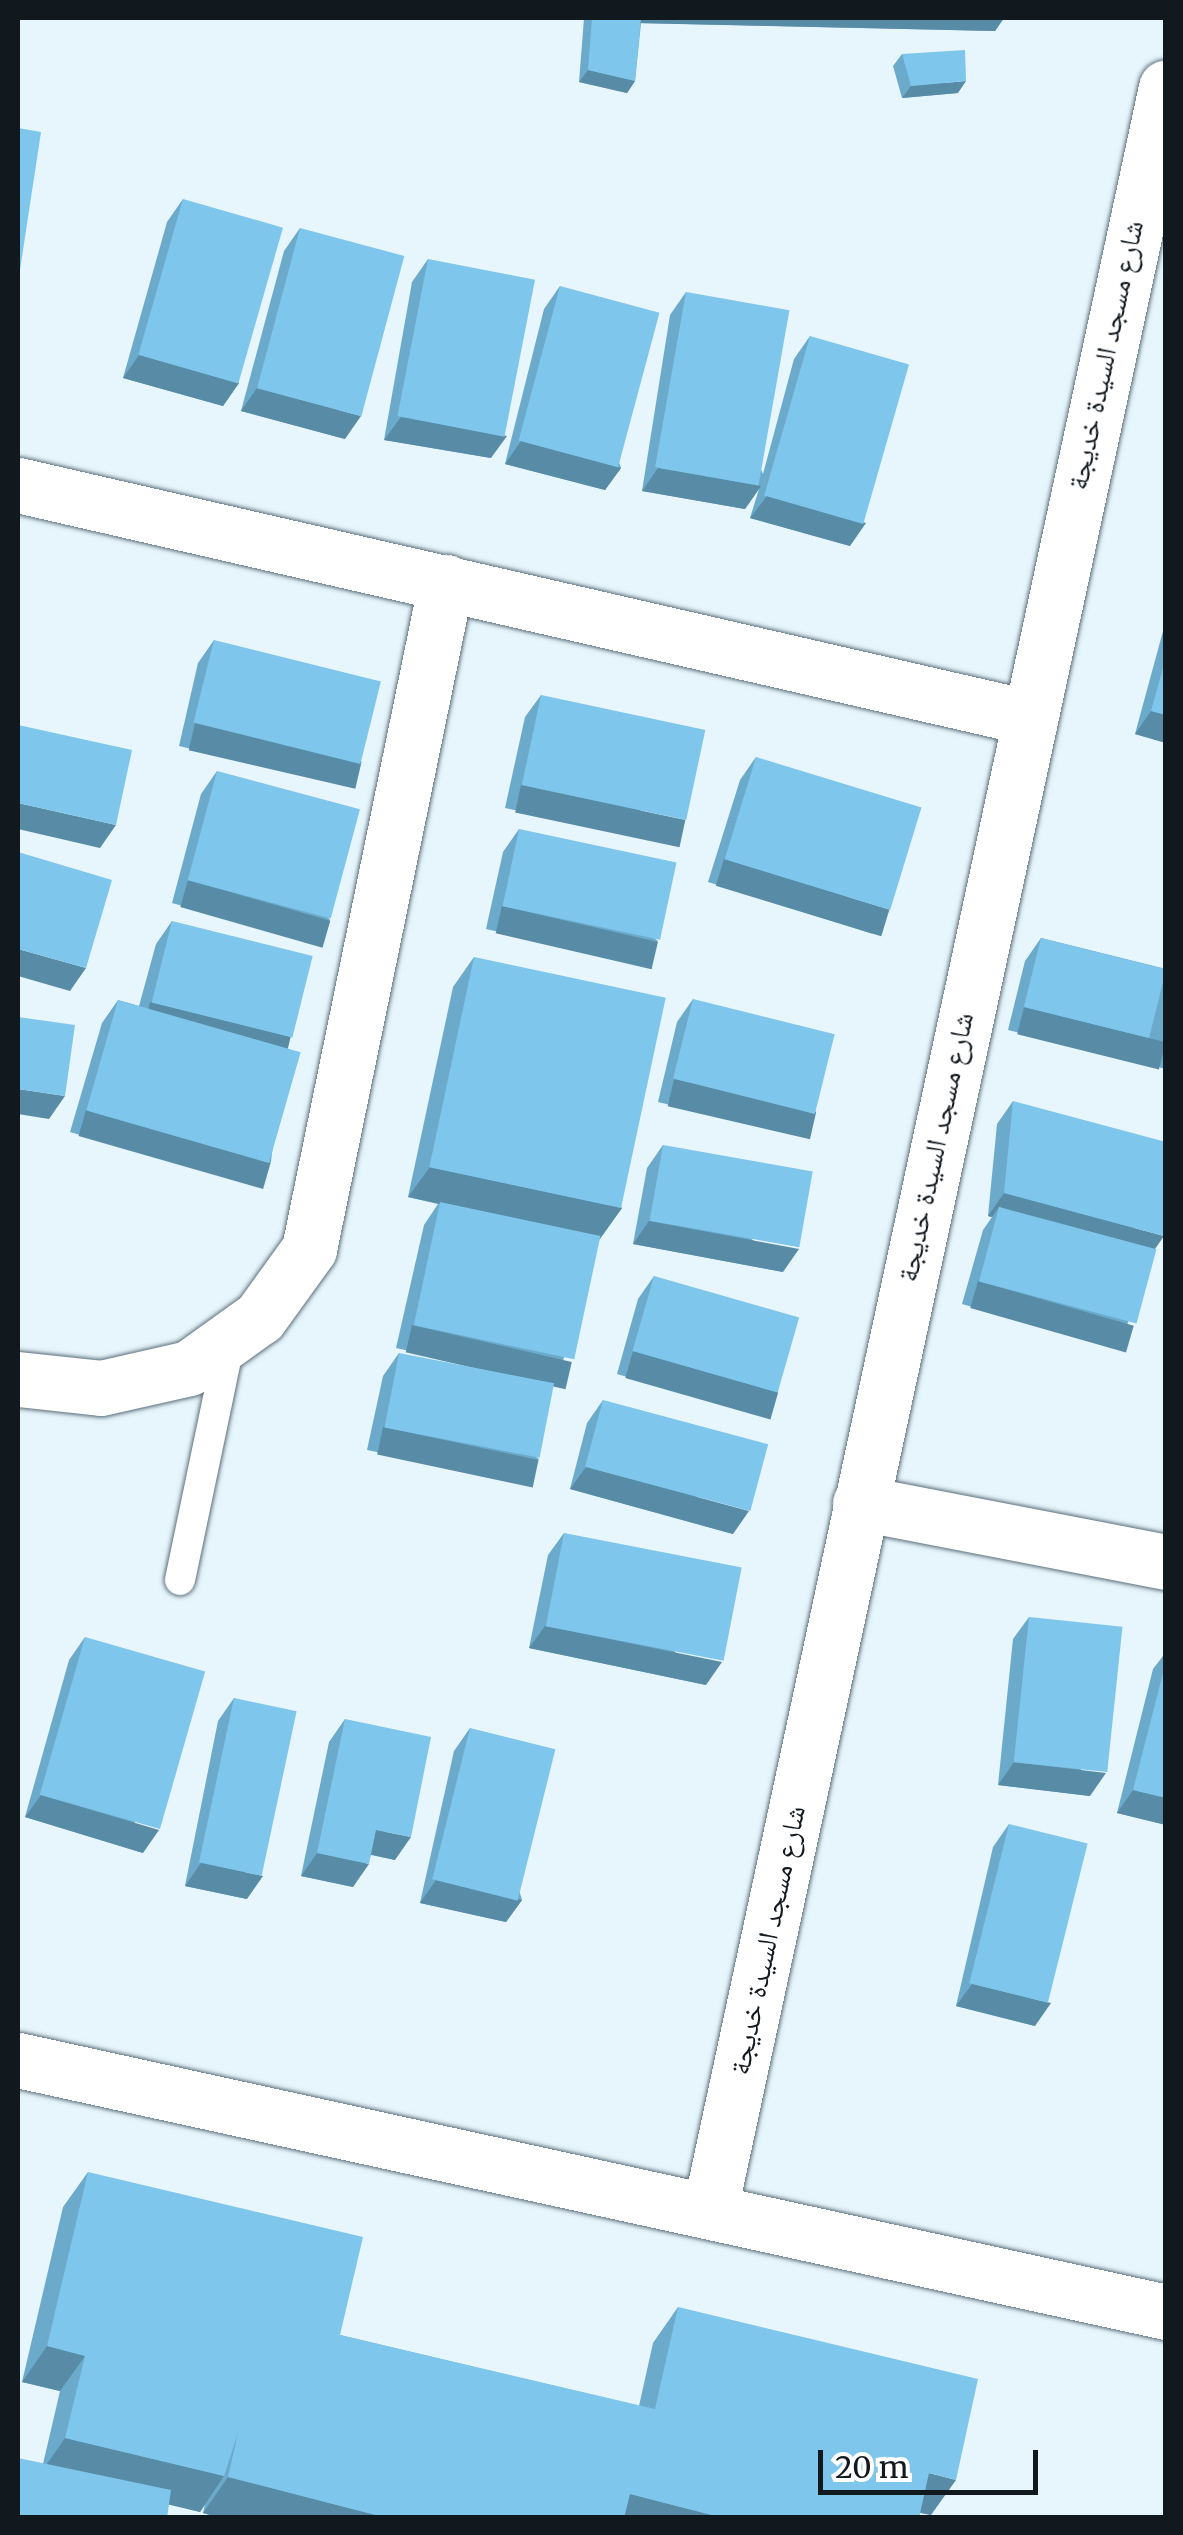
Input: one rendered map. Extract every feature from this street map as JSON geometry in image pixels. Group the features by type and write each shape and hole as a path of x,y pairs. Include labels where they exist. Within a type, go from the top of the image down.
{"street":[{"name":"شارع مسجد السيدة خديجة","path":"710,2209 1027,717 1143,284 1166,87"},
{"path":"18,484 1027,717"},
{"path":"18,1379 146,1382 228,1345 287,1286 322,1210 446,582"},
{"path":"860,1503 1166,1562"},
{"path":"18,2060 1166,2312"}],"lane":[{"path":"180,1580 228,1345"}],"building":[{"path":"592,18 641,18 635,81 588,70"},
{"path":"965,50 966,81 911,86 902,54"},
{"path":"18,128 41,132 18,283"},
{"path":"183,199 283,228 238,383 138,355"},
{"path":"300,228 404,256 361,416 257,388"},
{"path":"428,259 535,280 504,437 397,416"},
{"path":"560,286 659,313 618,467 519,441"},
{"path":"686,292 789,310 758,486 655,467"},
{"path":"810,336 909,364 863,524 764,496"},
{"path":"214,640 381,682 360,764 193,722"},
{"path":"1166,657 1166,715 1151,711"},
{"path":"541,695 705,730 686,820 522,785"},
{"path":"18,725 132,750 116,825 18,803"},
{"path":"756,757 921,808 890,910 725,859"},
{"path":"217,771 360,809 331,918 188,880"},
{"path":"519,829 676,862 660,940 503,906"},
{"path":"18,852 112,880 86,968 18,949"},
{"path":"172,921 313,956 292,1038 152,1003"},
{"path":"1041,938 1166,969 1149,1038 1024,1007"},
{"path":"474,957 666,998 621,1208 429,1167"},
{"path":"693,999 835,1034 815,1114 673,1079"},
{"path":"118,1000 301,1052 269,1163 86,1111"},
{"path":"18,1017 75,1025 65,1096 18,1089"},
{"path":"1013,1101 1166,1142 1164,1236 1004,1193"},
{"path":"663,1145 813,1171 799,1247 650,1221"},
{"path":"440,1202 600,1236 574,1359 414,1325"},
{"path":"999,1207 1156,1249 1137,1324 979,1281"},
{"path":"654,1276 799,1318 778,1393 633,1351"},
{"path":"399,1353 554,1383 540,1458 384,1428"},
{"path":"603,1400 768,1444 750,1511 585,1467"},
{"path":"564,1533 742,1568 724,1661 546,1626"},
{"path":"1029,1617 1122,1627 1107,1772 1014,1762"},
{"path":"85,1637 205,1671 160,1829 40,1795"},
{"path":"1166,1661 1166,1798 1133,1790"},
{"path":"234,1698 297,1711 262,1876 199,1862"},
{"path":"345,1719 431,1737 411,1837 376,1830 369,1864 317,1853"},
{"path":"470,1728 555,1749 518,1901 432,1879"},
{"path":"1009,1824 1088,1844 1048,2003 969,1983"},
{"path":"88,2172 363,2237 340,2335 655,2409 678,2307 978,2379 956,2480 929,2473 919,2518 723,2518 630,2494 624,2518 387,2518 228,2477 238,2433 224,2476 65,2438 85,2356 47,2346"},
{"path":"18,2458 171,2490 167,2518 18,2518"}]}
